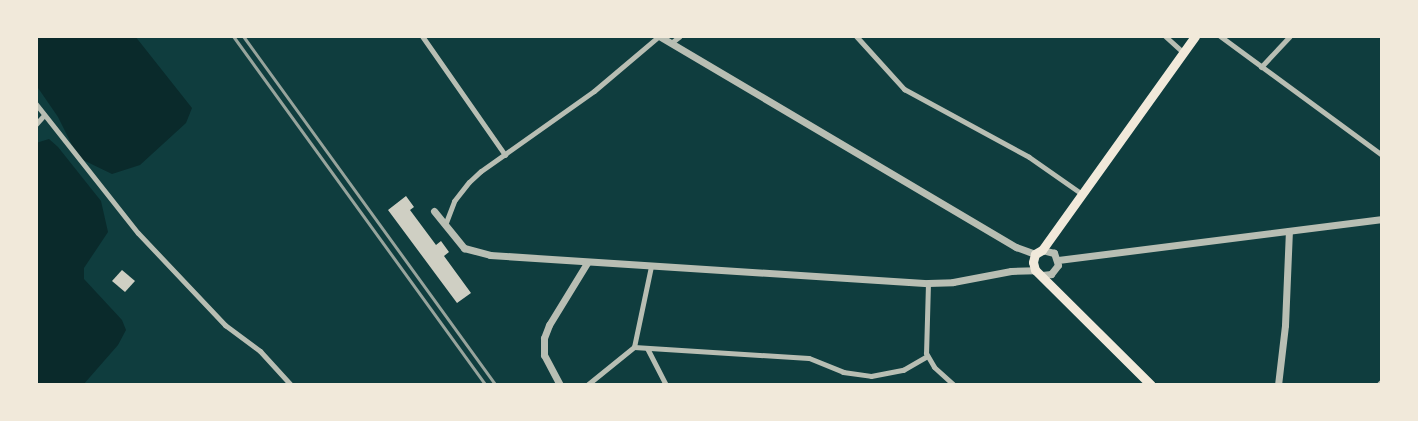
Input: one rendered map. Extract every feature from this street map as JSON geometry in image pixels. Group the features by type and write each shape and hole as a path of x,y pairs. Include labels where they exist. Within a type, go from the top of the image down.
{"highway":[{"path":"1151,385 1039,272 1033,262 1194,36"}],"street":[{"path":"422,36 505,155"},
{"path":"445,225 454,201 469,182 594,91 659,36 1016,247 1039,252 1051,250 1058,260"},
{"path":"671,43 680,36"},
{"path":"856,36 904,89 1029,157 1082,194"},
{"path":"1165,36 1183,52"},
{"path":"1220,36 1382,155"},
{"path":"1261,67 1290,36"},
{"path":"36,104 138,233 225,325 260,351 291,385"},
{"path":"36,124 44,114"},
{"path":"434,212 464,248 478,253 587,263 928,283 952,282 1011,271 1054,272 1058,260"},
{"path":"1058,260 1382,219"},
{"path":"1278,385 1286,325 1289,232"},
{"path":"560,385 544,355 544,338 549,326 587,263"},
{"path":"588,385 634,347 652,266"},
{"path":"928,283 925,342 927,356 934,367 954,385"},
{"path":"634,347 809,358 843,372 870,376 903,370 927,356"},
{"path":"647,348 666,385"},
{"path":"1378,385 1382,381"}],"water":[{"path":"36,36 135,36 192,108 186,123 140,165 112,174 83,160 72,145 58,117 36,85"},
{"path":"49,139 58,147 101,201 108,232 84,268 84,279 122,320 126,330 118,345 83,385 36,385 36,143"}],"building":[{"path":"406,196 414,207 410,210 436,245 441,241 449,252 444,256 471,293 457,303 388,210"},
{"path":"122,270 135,281 125,292 112,281"}],"railway":[{"path":"233,36 486,385"},
{"path":"243,36 496,385"}]}
